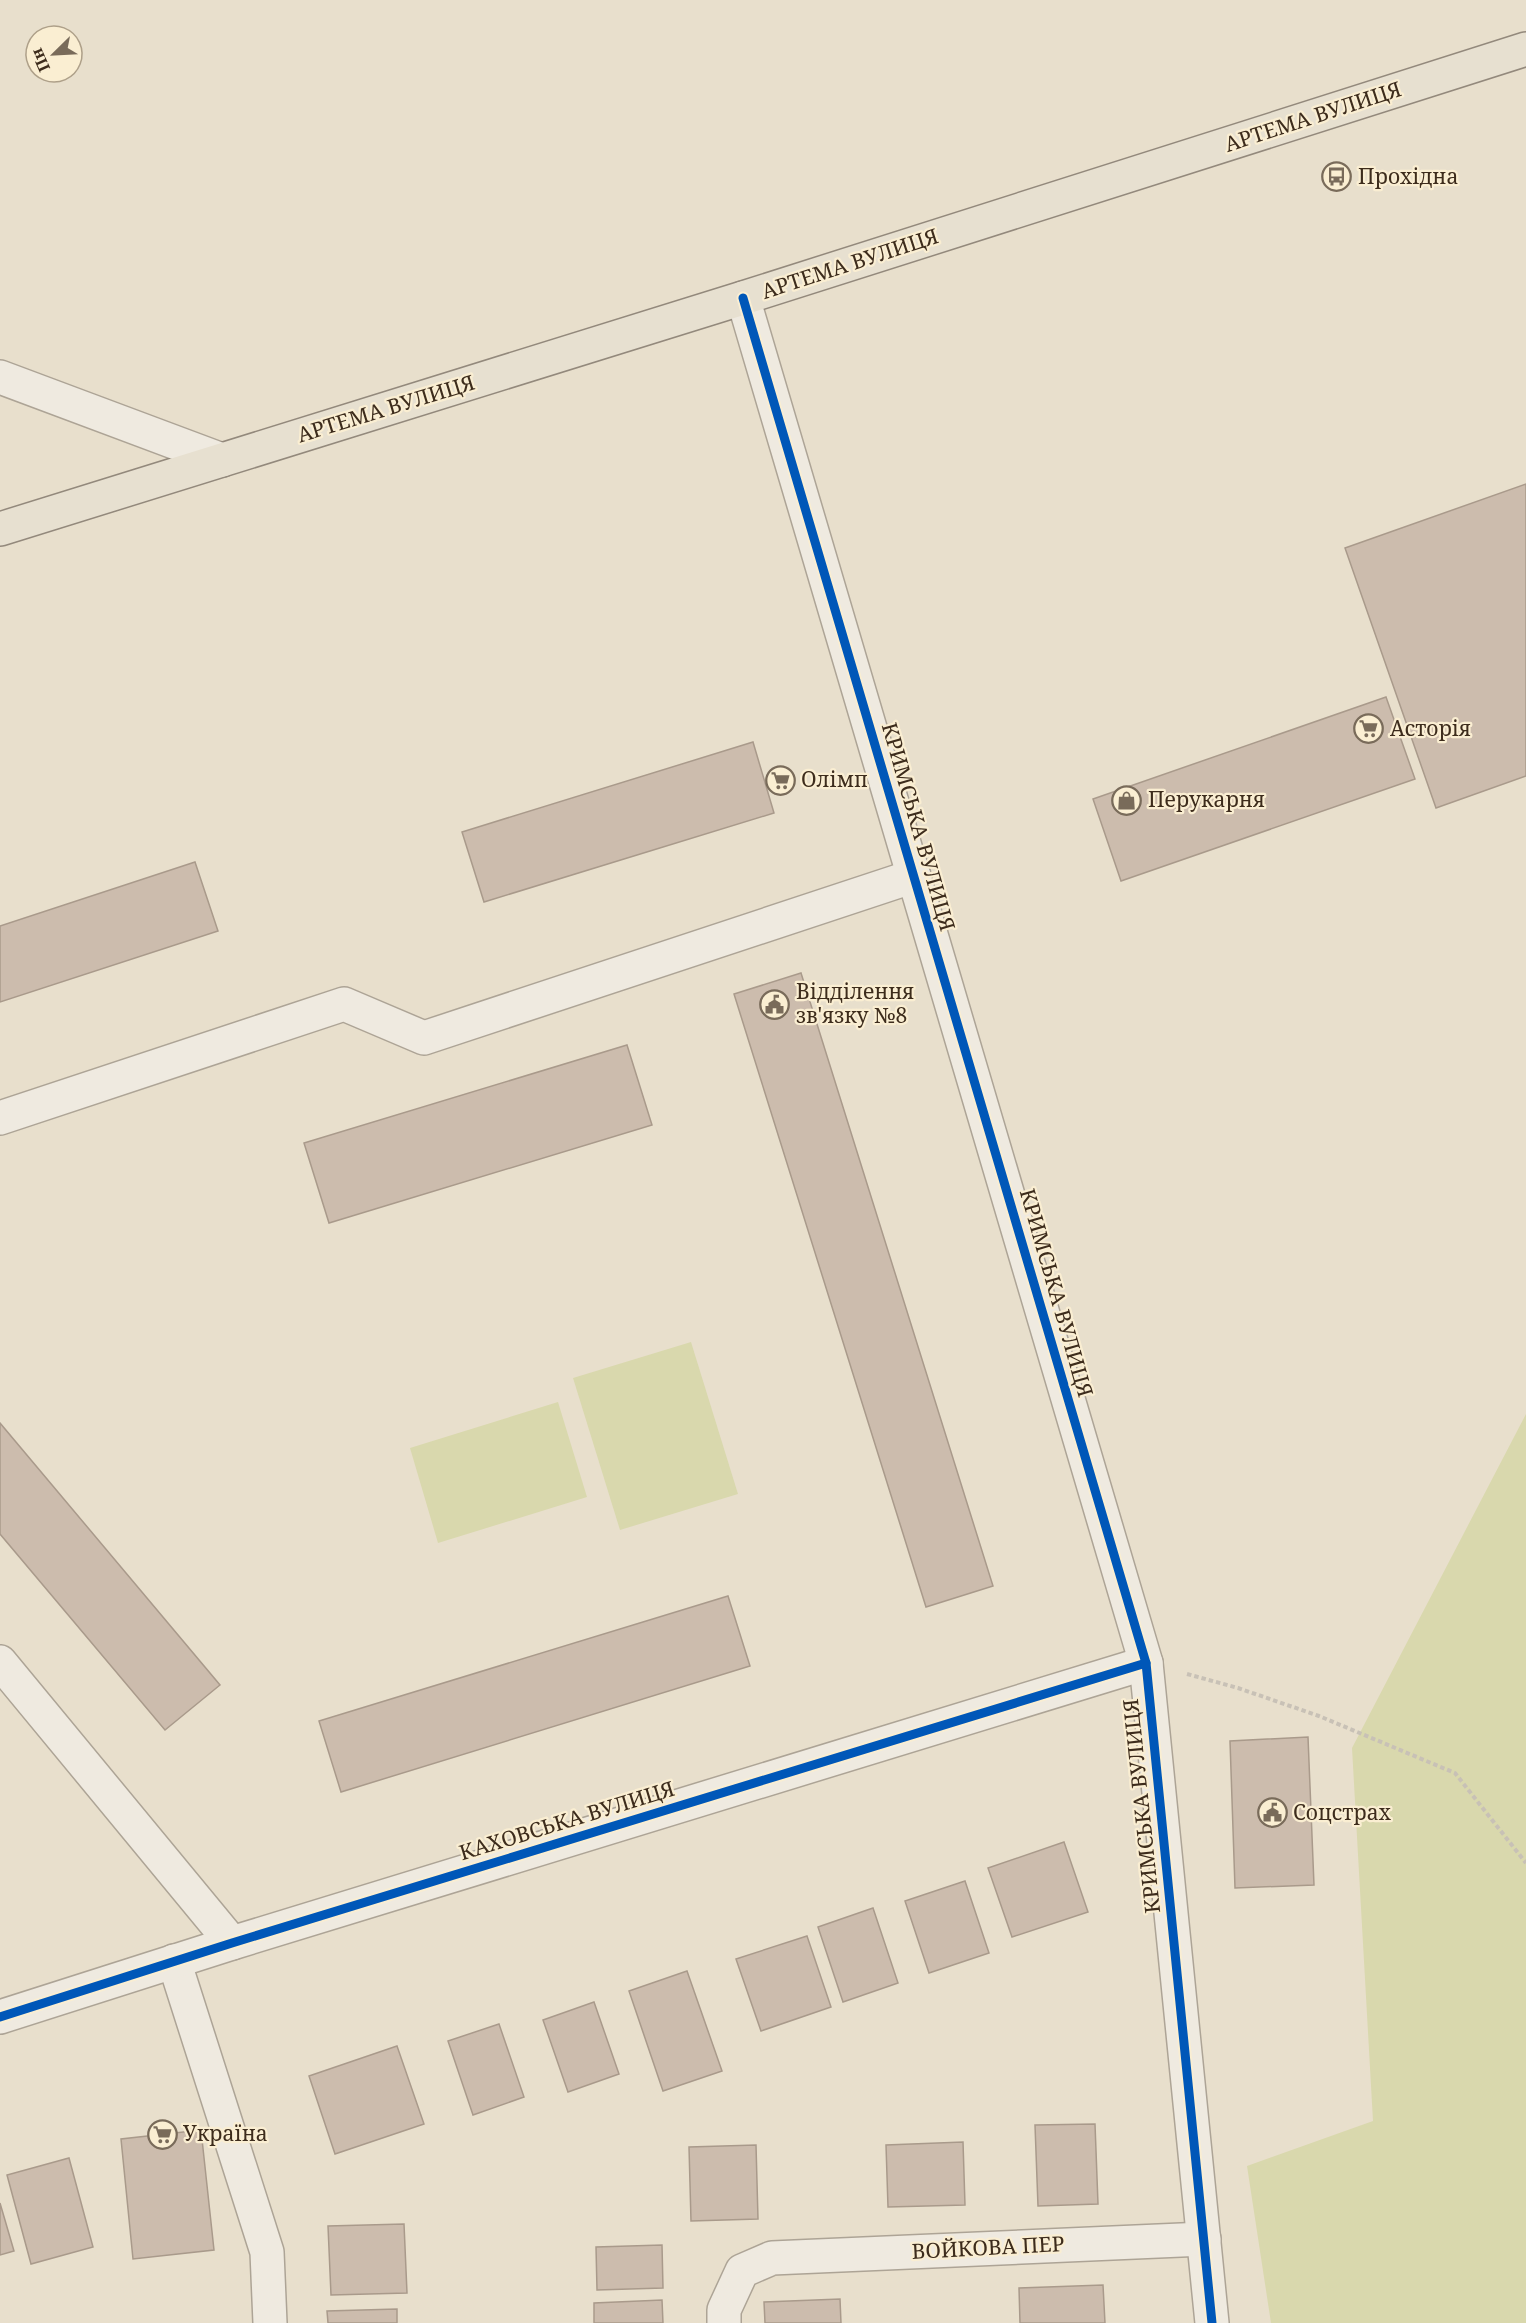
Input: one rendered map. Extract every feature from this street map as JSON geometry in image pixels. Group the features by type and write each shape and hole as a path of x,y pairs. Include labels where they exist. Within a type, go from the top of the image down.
{"main road":[{"name":"АРТЕМА ВУЛИЦЯ","path":"0,528 743,298 1526,49"}],"street":[{"name":"КРИМСЬКА ВУЛИЦЯ","path":"743,298 1146,1663 1212,2323"},
{"path":"0,377 222,460"},
{"path":"0,1118 344,1004 424,1038 914,876"},
{"path":"0,1662 232,1943"},
{"name":"КАХОВСЬКА ВУЛИЦЯ","path":"0,2017 232,1943 1146,1663"},
{"path":"174,1961 267,2253 270,2323"},
{"name":"ВОЙКОВА ПЕР","path":"724,2323 724,2310 742,2271 772,2258 1204,2239"}],"path":[{"path":"1146,1663 1238,1688 1319,1716 1455,1773 1526,1863"}],"green space":[{"path":"691,1342 738,1494 620,1530 573,1378"},
{"path":"558,1402 587,1497 438,1543 410,1448"},
{"path":"1526,1414 1526,2323 1271,2323 1247,2166 1373,2121 1352,1748"}],"building":[{"path":"1526,484 1526,776 1436,808 1345,548"},
{"path":"1386,697 1415,779 1121,881 1093,799"},
{"path":"753,742 774,813 484,902 462,832"},
{"path":"195,862 218,931 0,1002 0,926"},
{"path":"801,973 993,1586 926,1607 734,994"},
{"path":"627,1045 652,1125 329,1223 304,1143"},
{"path":"0,1423 220,1685 165,1730 0,1534"},
{"path":"728,1596 750,1666 341,1792 319,1721"},
{"name":"Соцстрах","path":"1308,1737 1314,1885 1235,1888 1230,1741"},
{"path":"1064,1842 1088,1912 1012,1937 988,1868"},
{"path":"965,1881 989,1953 929,1973 905,1901"},
{"path":"873,1908 898,1983 843,2002 818,1927"},
{"path":"807,1936 831,2007 761,2031 736,1959"},
{"path":"687,1971 722,2071 663,2091 629,1991"},
{"path":"594,2002 619,2074 568,2092 543,2020"},
{"path":"499,2024 524,2097 473,2115 448,2041"},
{"path":"397,2046 424,2124 335,2154 309,2076"},
{"path":"1095,2124 1098,2204 1038,2206 1035,2125"},
{"path":"201,2130 214,2250 133,2259 121,2139"},
{"path":"963,2142 965,2205 888,2207 886,2145"},
{"path":"756,2145 758,2219 691,2221 689,2147"},
{"path":"69,2158 93,2247 31,2264 7,2175"},
{"path":"0,2203 14,2251 0,2255"},
{"path":"404,2224 407,2293 331,2295 328,2226"},
{"path":"662,2245 663,2288 597,2290 596,2247"},
{"path":"1103,2285 1105,2323 1020,2323 1019,2288"},
{"path":"840,2299 841,2323 765,2323 764,2302"},
{"path":"662,2300 663,2323 594,2323 594,2303"},
{"path":"397,2309 397,2323 328,2323 327,2311"}],"cycle path":[{"path":"743,298 1146,1663 1212,2323"},
{"path":"0,2017 232,1943 1146,1663"}],"place":[{"name":"Прохідна","path":"1337,177"},
{"name":"Асторія","path":"1369,729"},
{"name":"Олімп","path":"780,780"},
{"name":"Перукарня","path":"1127,800"},
{"name":"Відділення зв'язку №8","path":"775,1004"},
{"name":"Соцстрах","path":"1272,1813"},
{"name":"Україна","path":"162,2134"}]}
